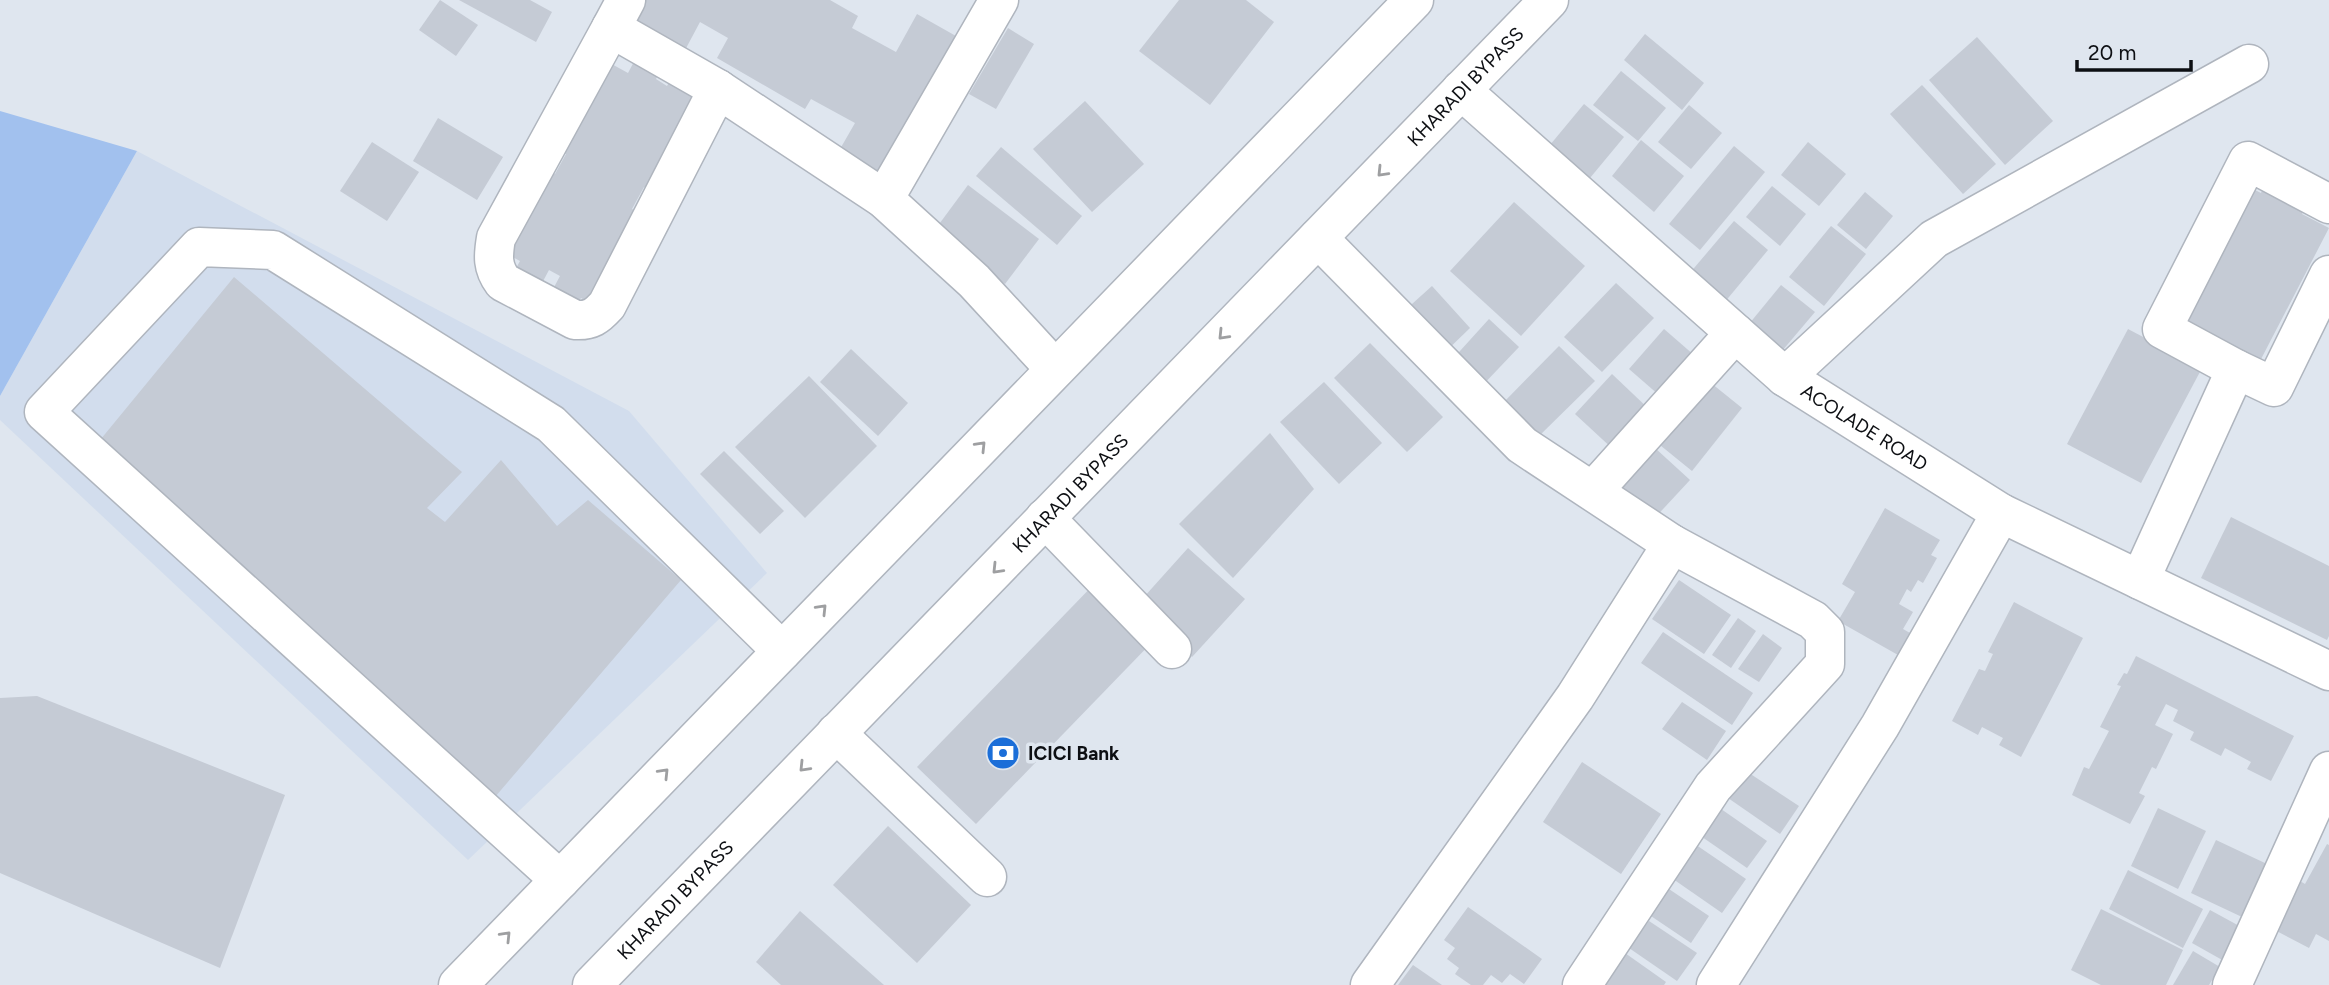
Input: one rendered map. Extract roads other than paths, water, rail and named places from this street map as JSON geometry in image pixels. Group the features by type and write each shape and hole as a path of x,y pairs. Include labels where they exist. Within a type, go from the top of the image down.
{"main road":[{"path":"884,199 999,0"},
{"path":"458,985 1414,0"},
{"name":"KHARADI BYPASS","path":"592,985 1549,0"},
{"path":"718,89 607,305 597,316 587,320 575,320 503,282 496,272 493,260 496,239 618,14 718,89 884,199 974,281 1055,369"},
{"path":"1785,377 1934,239 2249,64"},
{"name":"ACOLADE ROAD","path":"1461,89 1785,377 2001,513 2329,671"},
{"path":"2329,204 2248,161 2162,329 2274,387 2329,275"},
{"path":"1318,237 1522,445 1672,544 1813,620 1825,632 1825,664 1713,786 1582,985"},
{"path":"561,880 44,412 199,247 273,250 551,424 782,651"},
{"path":"1593,491 1735,333"},
{"path":"2140,580 2236,369"},
{"path":"1716,985 1880,726 2001,513"},
{"path":"1045,519 1172,649"},
{"path":"1370,985 1575,697 1672,544"},
{"path":"836,733 986,877"},
{"path":"2232,985 2329,771"}],"place":[{"name":"ICICI Bank","path":"1003,753"}]}
